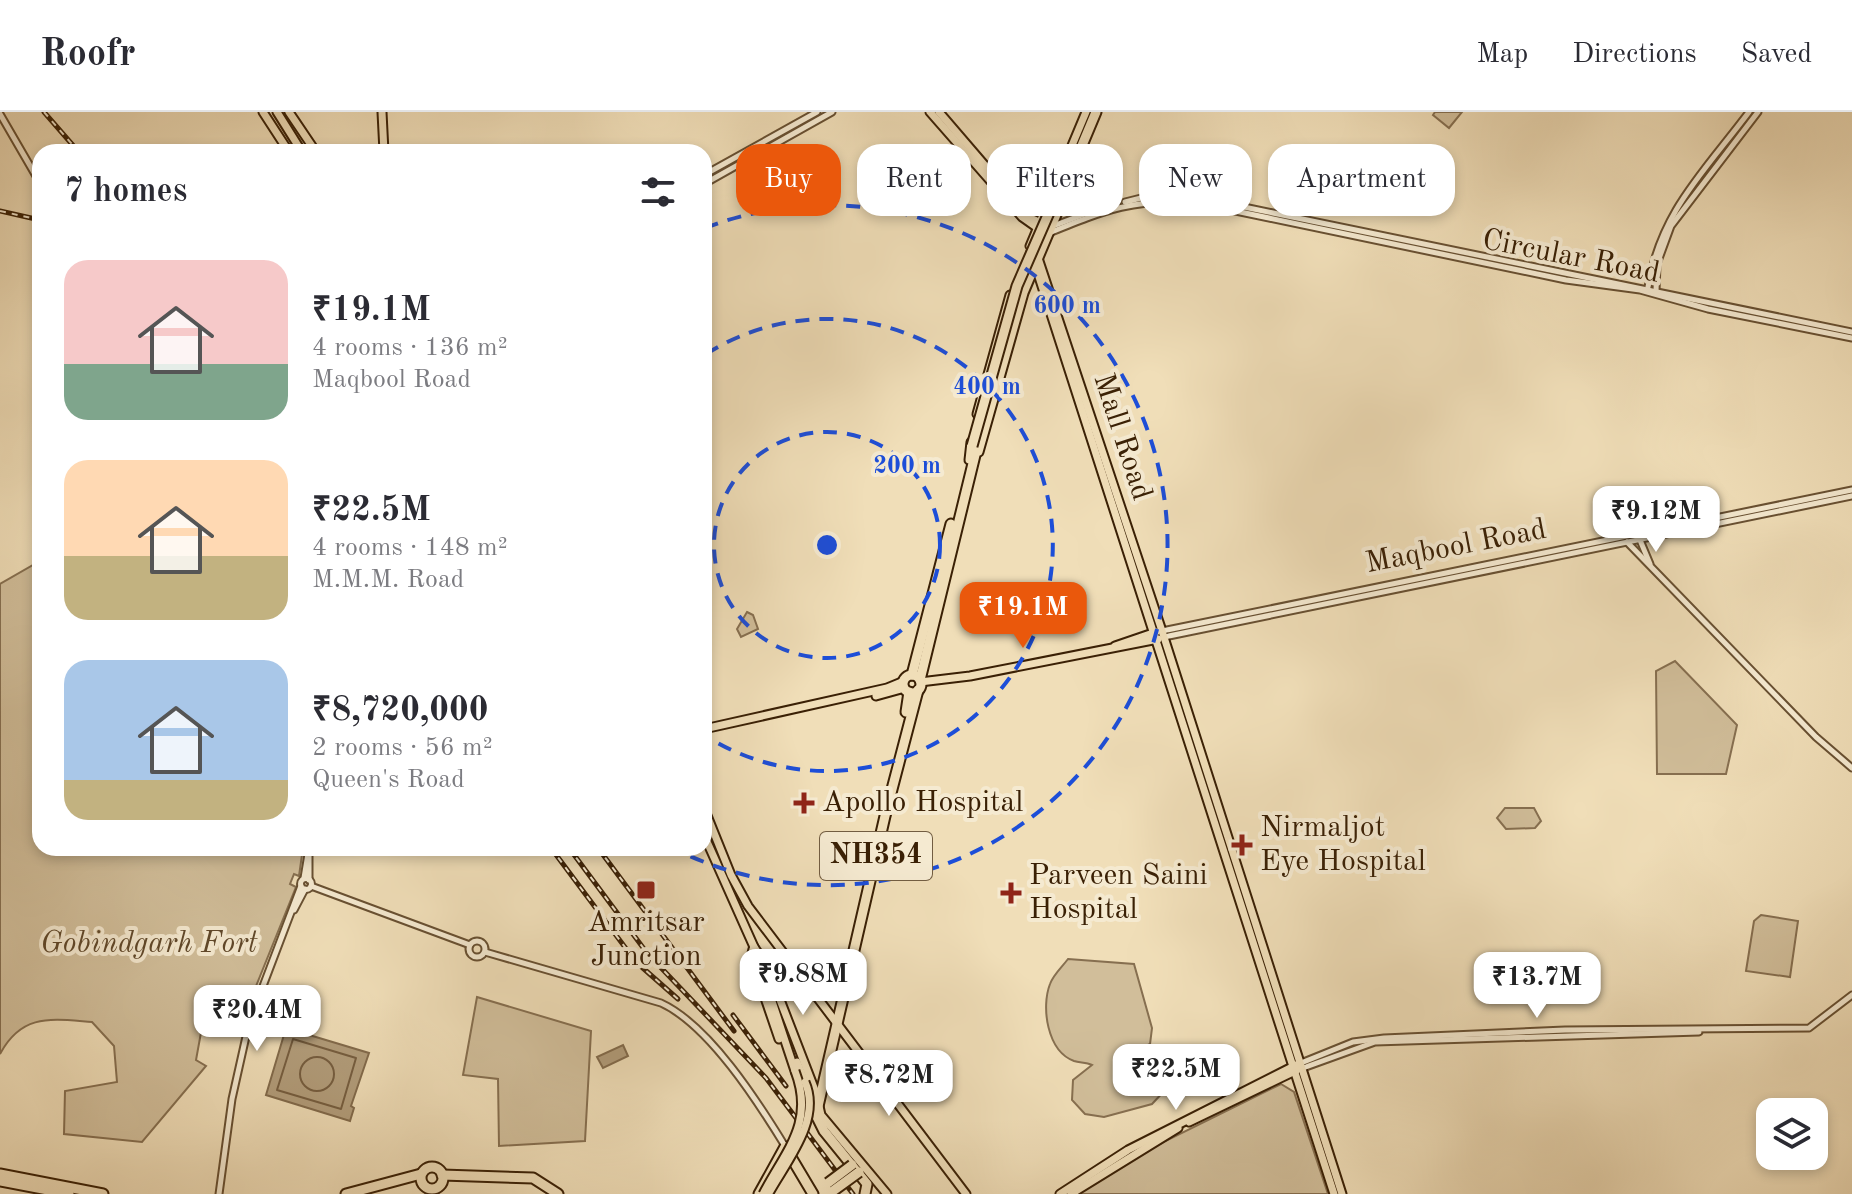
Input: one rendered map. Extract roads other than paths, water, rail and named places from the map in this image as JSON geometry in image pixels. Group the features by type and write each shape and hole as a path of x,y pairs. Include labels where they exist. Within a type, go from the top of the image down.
{"highway":[{"name":"NH354","path":"914,684 1017,286 1094,112"},
{"name":"NH354","path":"816,1115 914,684 974,447"},
{"path":"785,1147 813,1194 863,1185 816,1115"},
{"path":"764,1194 785,1147"},
{"path":"364,1194 421,1178 433,1167 442,1175 533,1178 568,1194"},
{"path":"0,1174 103,1194"},
{"path":"421,1178 428,1188 435,1188 441,1183 442,1175"},
{"path":"346,1194 421,1178"},
{"path":"533,1178 558,1194"},
{"path":"0,1181 69,1194"}],"main road":[{"path":"266,112 286,144"},
{"path":"277,112 297,144"},
{"path":"289,112 311,144"},
{"path":"382,112 384,144"},
{"path":"930,112 1022,217 1050,230"},
{"path":"939,112 1038,225"},
{"path":"969,460 971,436 1005,308 1038,225 1094,112"},
{"path":"969,477 1034,267 1094,112"},
{"name":"Mall Road","path":"1030,246 1034,267 1159,635"},
{"name":"Mall Road","path":"1038,258 1159,635"},
{"path":"1159,635 1342,1194"},
{"name":"Maqbool Road","path":"712,729 914,684 1114,647 1159,635"},
{"path":"712,828 731,875 805,1100 791,1148 764,1194"},
{"path":"712,850 739,900 762,921 966,1194"},
{"path":"747,931 752,920 762,921"},
{"path":"754,947 767,966 826,1124 887,1194"},
{"path":"754,947 751,957 782,1047 799,1091 816,1115"},
{"path":"764,1194 794,1154 810,1099 781,1029"},
{"path":"1071,1194 1142,1148 1298,1067"},
{"path":"1298,1067 1301,1093 1334,1194"},
{"path":"1060,1194 1128,1150 1298,1067"},
{"path":"1281,1078 1301,1093"}],"street":[{"path":"712,171 817,112"},
{"path":"712,180 832,112"},
{"path":"1648,290 1653,255 1662,232 1749,112"},
{"path":"1655,292 1657,264 1671,226 1758,112"},
{"path":"0,114 32,169"},
{"name":"Circular Road","path":"1050,230 1106,209 1160,199 1238,211 1566,280 1648,290 1852,335"},
{"name":"Maqbool Road","path":"1159,635 1852,493"},
{"path":"1640,538 1645,558 1665,583"},
{"path":"1627,540 1816,737 1852,768"},
{"path":"219,1194 232,1099 249,1023 306,884 308,856"},
{"path":"306,884 470,945"},
{"path":"470,945 477,941 485,950 501,956 661,1003 681,1014 727,1064 785,1147"},
{"path":"470,945 474,957 485,950"},
{"path":"1298,1067 1366,1040 1542,1032 1813,1027 1852,995"}],"water":[{"path":"286,1028 369,1053 351,1106 354,1108 350,1121 266,1095"},
{"path":"623,1045 628,1056 603,1068 597,1057"}],"railway":[{"path":"44,112 72,144"},
{"path":"0,211 32,218"},
{"path":"557,856 636,962 678,999"},
{"path":"575,856 647,953 766,1078 853,1194"},
{"path":"604,856 734,1031"},
{"path":"733,1015 786,1086"}],"place":[{"name":"Apollo Hospital","path":"804,803"},
{"name":"Nirmaljot Eye Hospital","path":"1242,845"},
{"name":"Amritsar Junction","path":"646,890"},
{"name":"Parveen Saini Hospital","path":"1011,893"}],"park label":[{"name":"Gobindgarh Fort","path":"149,944"}]}
